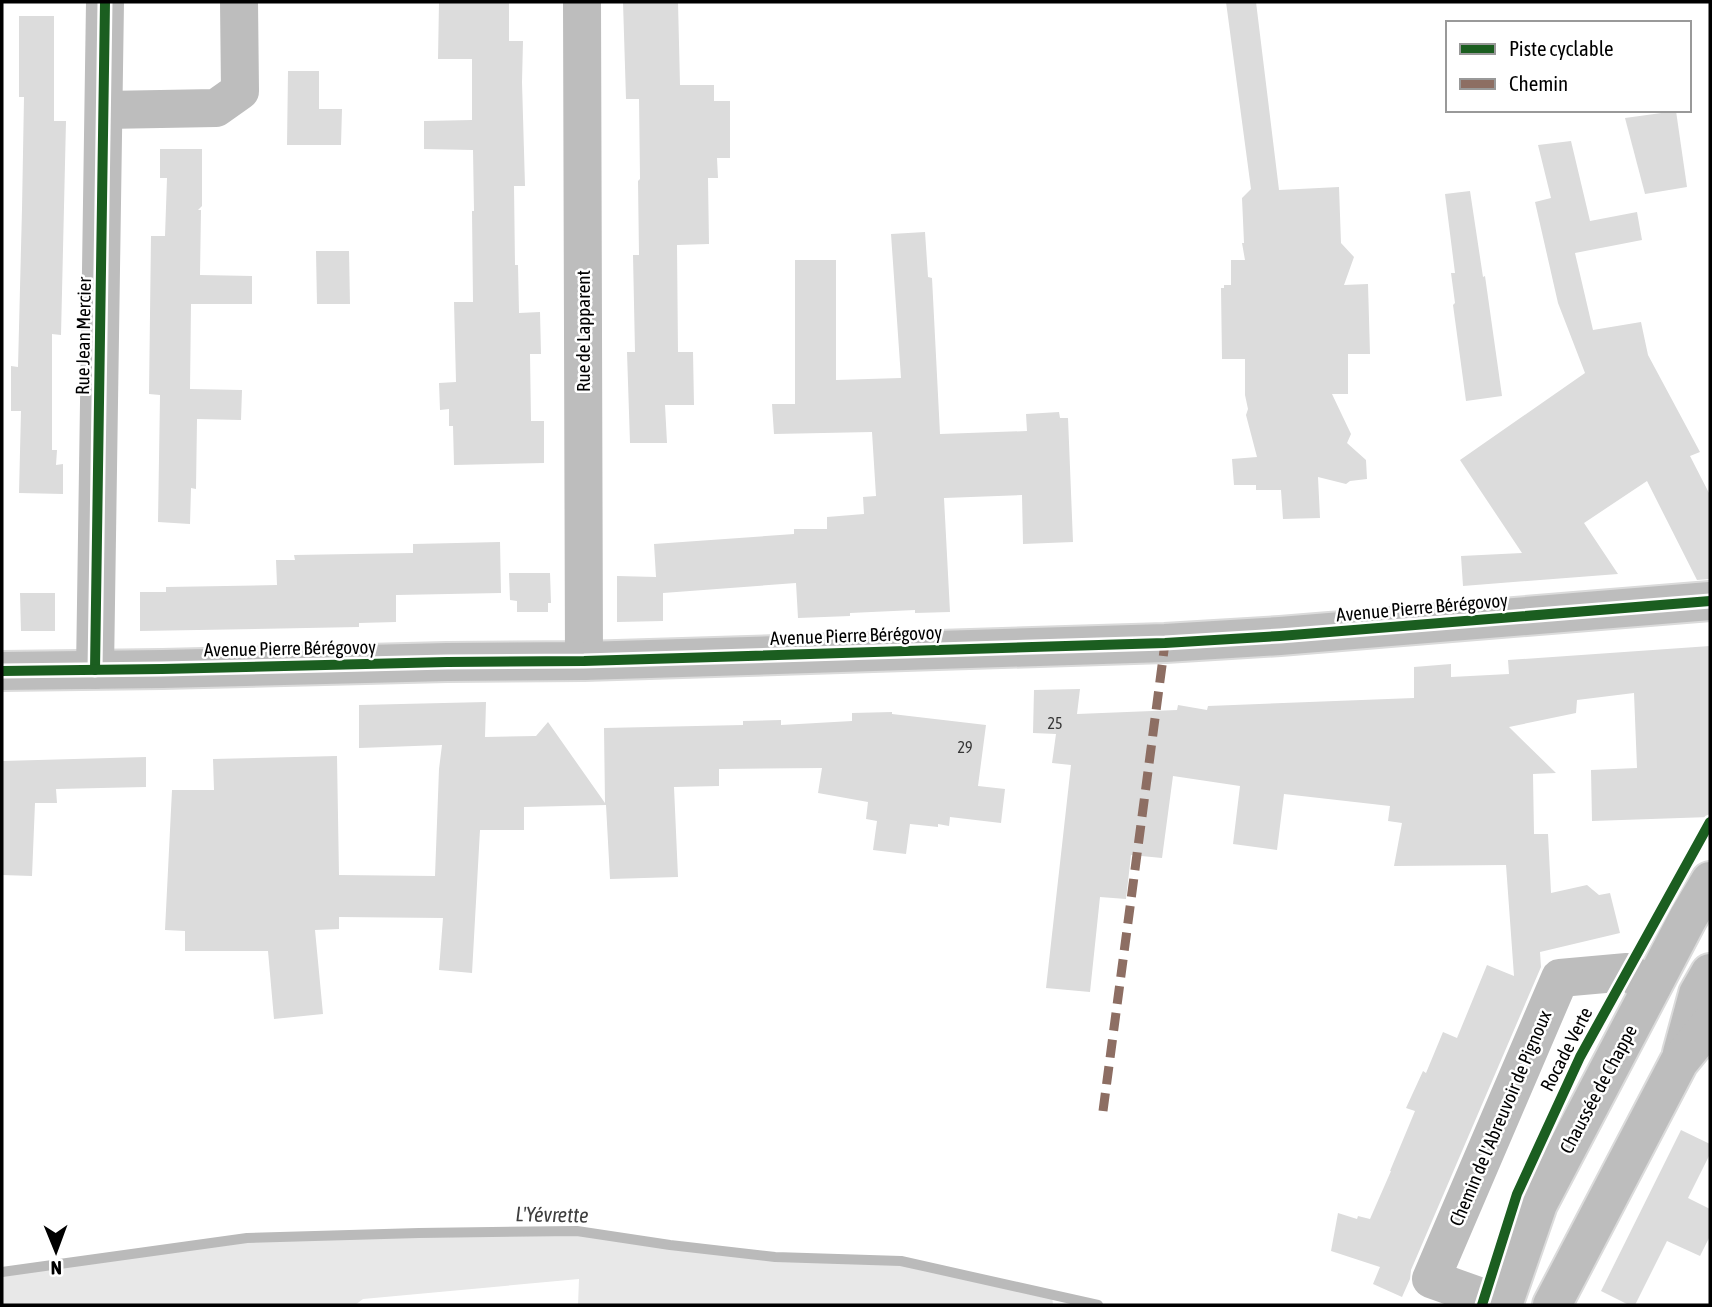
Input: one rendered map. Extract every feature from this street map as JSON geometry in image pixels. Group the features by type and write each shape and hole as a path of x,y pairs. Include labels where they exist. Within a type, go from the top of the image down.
{"main road":[{"name":"Rue Jean Mercier","path":"95,670 105,2"},
{"path":"105,110 216,108 240,91 239,2"},
{"name":"Rue de Lapparent","path":"582,2 584,661"},
{"name":"Avenue Pierre Bérégovoy","path":"2,671 584,661 1165,643 1710,601"},
{"name":"Chaussée de Chappe","path":"1501,1305 1538,1205 1710,881"},
{"name":"Chemin de l'Abreuvoir de Pignoux","path":"1501,1305 1431,1279 1560,978 1627,972 1652,986"},
{"path":"1679,1062 1698,994 1710,973"},
{"path":"1552,1305 1679,1062 1710,1024"}],"shaded area":[{"path":"577,1231 775,1257 901,1261 1052,1294 1053,1305 578,1305 579,1279 363,1299 355,1305 2,1305 2,1272 247,1238"}],"building":[{"path":"439,2 509,2 509,41 523,41 525,186 514,186 515,265 518,265 519,313 540,312 541,354 530,354 531,421 544,421 544,463 454,465 453,426 449,426 449,409 440,410 439,383 456,382 454,302 473,302 474,211 473,150 424,149 424,121 472,120 472,59 438,59"},
{"path":"623,2 678,2 680,85 714,85 714,101 730,101 730,158 717,158 718,178 708,178 709,244 677,245 678,352 693,352 694,405 665,405 667,443 630,443 627,352 635,352 633,255 639,255 639,99 626,99"},
{"path":"1226,2 1256,2 1279,190 1339,187 1341,243 1354,257 1344,285 1368,284 1370,354 1348,354 1348,394 1332,394 1351,434 1347,443 1366,460 1367,479 1346,484 1318,477 1320,518 1283,519 1281,490 1256,490 1256,485 1234,485 1232,459 1257,457 1246,415 1248,409 1245,395 1245,359 1222,359 1221,288 1231,285 1231,260 1245,260 1242,243 1242,198 1251,189"},
{"path":"19,16 54,16 54,121 66,121 61,335 52,334 52,450 57,450 56,465 63,464 63,494 19,493 21,411 11,411 11,366 18,367 22,209 24,97 19,97"},
{"path":"288,71 319,71 319,109 342,109 341,145 287,145"},
{"path":"1676,112 1687,187 1645,194 1625,118"},
{"path":"1571,141 1590,221 1637,212 1642,240 1575,253 1593,330 1641,322 1648,355 1700,452 1690,456 1710,495 1710,579 1697,580 1647,481 1584,523 1618,574 1463,586 1461,556 1522,553 1460,460 1585,373 1558,303 1535,202 1551,198 1538,145"},
{"path":"160,149 202,149 202,206 198,210 201,210 200,275 252,276 252,304 191,304 190,389 242,390 241,420 197,419 196,489 191,488 190,524 158,522 160,395 149,394 151,236 165,236 167,178 160,178"},
{"path":"1470,191 1502,396 1466,401 1453,305 1455,303 1451,273 1455,273 1445,194"},
{"path":"925,232 928,277 932,278 940,434 1027,431 1026,414 1059,412 1060,418 1068,418 1073,542 1023,544 1022,495 944,498 950,612 915,613 915,610 798,618 796,583 663,593 663,621 617,622 617,576 656,577 654,544 794,534 794,529 827,529 827,517 864,514 863,497 876,496 872,432 774,434 772,404 795,404 795,260 836,260 836,380 901,378 891,234"},
{"path":"316,251 349,251 350,304 317,304"},
{"path":"500,542 501,593 396,595 396,622 359,623 359,627 140,631 140,592 166,592 166,587 277,585 276,560 295,560 294,555 413,553 413,544"},
{"path":"509,573 550,573 551,603 548,603 548,612 517,612 517,601 510,600"},
{"path":"20,593 55,593 55,631 21,631"},
{"path":"1710,646 1710,817 1592,821 1591,770 1637,768 1634,693 1577,700 1576,713 1509,727 1556,773 1533,774 1534,834 1548,834 1551,893 1587,885 1599,895 1610,893 1620,933 1540,952 1541,967 1411,1270 1402,1297 1373,1284 1380,1267 1331,1251 1338,1213 1357,1219 1358,1216 1370,1219 1415,1111 1406,1108 1423,1071 1426,1073 1443,1032 1457,1038 1487,965 1514,976 1506,865 1394,866 1402,823 1388,821 1390,806 1284,794 1277,850 1233,844 1240,786 1173,776 1162,858 1131,855 1126,899 1100,897 1090,992 1046,988 1071,765 1052,763 1056,734 1033,733 1034,690 1080,689 1077,714 1177,710 1178,705 1207,710 1208,706 1414,698 1414,667 1451,664 1451,677 1509,674 1508,660"},
{"path":"486,702 485,737 536,736 548,722 605,803 604,728 743,725 743,721 781,720 781,725 852,721 852,713 892,712 986,725 978,786 1005,789 1001,823 950,817 949,826 910,824 906,854 873,850 877,821 866,819 868,802 818,793 822,768 719,769 719,786 674,787 678,877 610,879 606,805 524,807 524,830 480,830 472,973 439,970 443,918 339,917 339,929 315,930 323,1014 274,1019 268,951 185,951 185,931 165,930 172,790 214,790 213,759 337,756 339,875 435,876 442,745 359,748 359,705"},
{"path":"146,757 146,787 56,789 57,803 35,803 32,876 2,875 2,761"},
{"path":"1681,1130 1710,1144 1710,1154 1688,1198 1710,1209 1710,1236 1700,1256 1667,1241 1635,1305 1629,1305 1601,1291"}],"waterway":[{"name":"L'Yévrette","path":"2,1272 247,1238 577,1231 775,1257 901,1261 1098,1305"}],"marked path":[{"path":"1103,1111 1165,643"}],"cycle path":[{"path":"95,670 105,2"},
{"path":"2,671 584,661 1165,643 1710,601"},
{"name":"Rocade Verte","path":"1482,1305 1517,1194 1580,1057 1710,822"}]}
